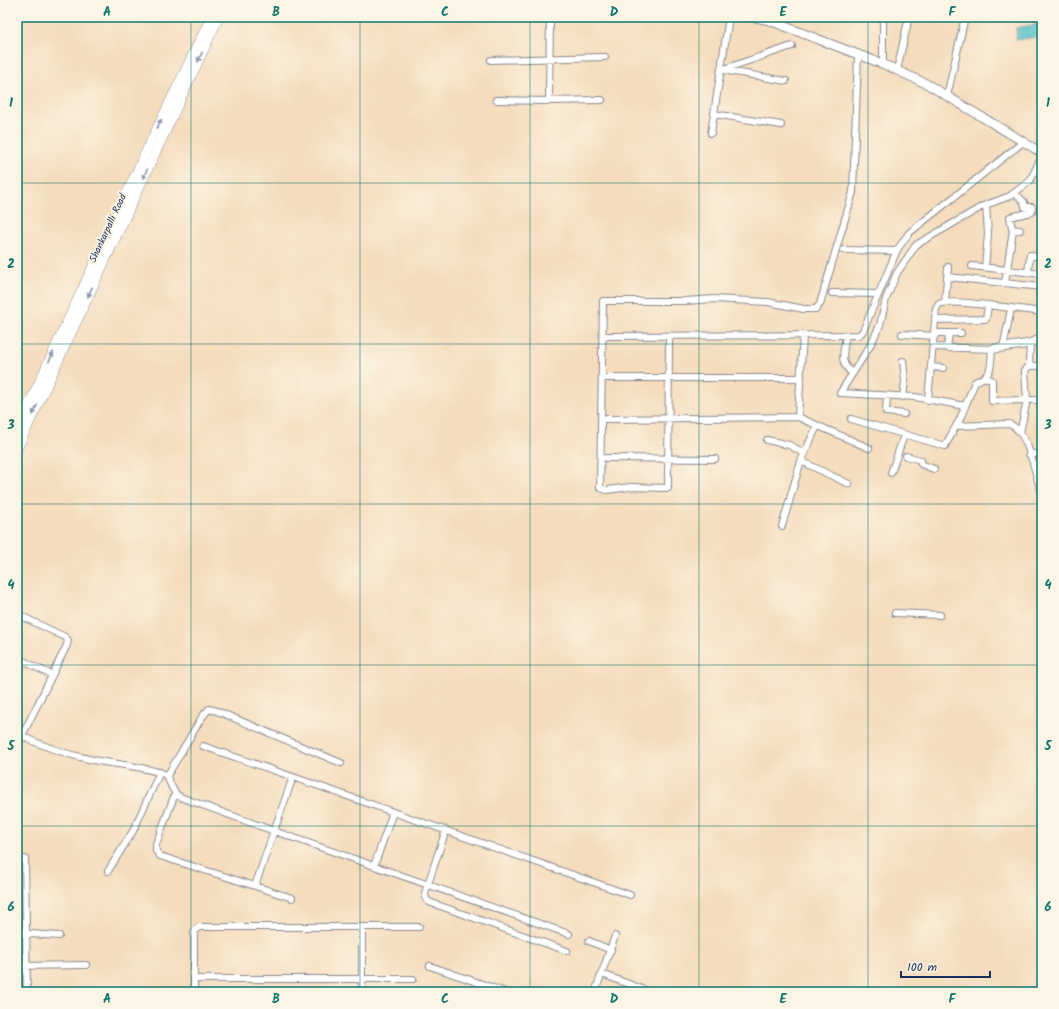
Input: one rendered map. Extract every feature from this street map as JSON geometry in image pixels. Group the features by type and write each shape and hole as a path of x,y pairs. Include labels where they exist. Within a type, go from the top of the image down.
{"main road":[{"name":"Shankarpalli Road","path":"17,430 149,145 211,17"},
{"name":"Shankarpalli Road","path":"17,449 219,17"},
{"path":"753,17 774,22 883,64 927,84 1042,153"},
{"path":"992,349 1030,343 1042,339"}],"street":[{"path":"549,101 550,17"},
{"path":"711,133 729,17"},
{"path":"883,17 883,64"},
{"path":"897,70 909,17"},
{"path":"947,96 965,17"},
{"path":"721,70 792,46"},
{"path":"669,337 668,488 630,487 608,490 600,488 602,301 685,301 714,298 768,302 804,309 816,309 820,304 853,192 858,55"},
{"path":"492,60 605,57"},
{"path":"721,70 786,81"},
{"path":"496,100 602,100"},
{"path":"714,114 781,125"},
{"path":"606,336 669,337 859,335 863,331 897,251 909,233 1023,142"},
{"path":"965,406 903,397 840,393 880,326 886,299 897,273 916,245 986,205 1015,193 1030,181 1042,156"},
{"path":"1005,283 1017,230 1012,229 1010,217 1032,212 1032,207 1025,207 1024,202 1015,193"},
{"path":"985,267 988,234 986,205"},
{"path":"843,250 897,251"},
{"path":"1028,272 1030,255 1042,257"},
{"path":"972,266 1042,274"},
{"path":"945,302 948,267"},
{"path":"948,277 1042,287"},
{"path":"832,293 878,294"},
{"path":"928,400 937,306 945,302 1042,312"},
{"path":"936,320 986,319 988,306"},
{"path":"1003,348 1011,309"},
{"path":"947,348 949,333"},
{"path":"902,334 961,333"},
{"path":"798,417 803,336"},
{"path":"846,336 842,361 846,369 853,373"},
{"path":"1020,433 1028,400 1026,371 1029,366 1030,343"},
{"path":"851,419 945,446 957,426 975,382 986,378 989,374 992,349 934,347"},
{"path":"903,361 905,381 903,397"},
{"path":"1029,366 1042,366"},
{"path":"931,367 943,368"},
{"path":"606,378 801,378"},
{"path":"986,378 992,380 992,401 1042,400"},
{"path":"887,396 886,412 904,414"},
{"path":"606,419 798,417 869,448"},
{"path":"957,426 1009,424 1015,426 1020,433 1029,454 1042,493"},
{"path":"782,526 801,461 817,426"},
{"path":"891,473 904,435"},
{"path":"767,440 789,444 804,453"},
{"path":"1029,454 1042,454"},
{"path":"906,456 921,460 921,464 934,469"},
{"path":"606,458 715,460"},
{"path":"801,461 849,484"},
{"path":"895,613 940,615"},
{"path":"17,614 65,637 68,640 52,675 20,735 40,745 89,759 160,772 167,776"},
{"path":"17,658 52,675"},
{"path":"341,763 209,709 202,717 167,776 170,788 180,797 569,934"},
{"path":"204,746 630,895"},
{"path":"108,871 133,831 160,772"},
{"path":"255,886 293,777"},
{"path":"175,794 156,844 156,851 160,856 292,898"},
{"path":"374,866 393,812"},
{"path":"446,830 425,896 429,902 567,951"},
{"path":"25,858 27,992"},
{"path":"194,992 194,933 199,927 419,927"},
{"path":"362,927 362,992"},
{"path":"17,933 59,936"},
{"path":"595,992 615,936"},
{"path":"589,941 611,950"},
{"path":"17,966 86,965"},
{"path":"430,966 500,991"},
{"path":"602,974 650,992"},
{"path":"194,979 413,980"}],"water":[{"path":"1039,24 1041,36 1017,40 1016,28"}]}
